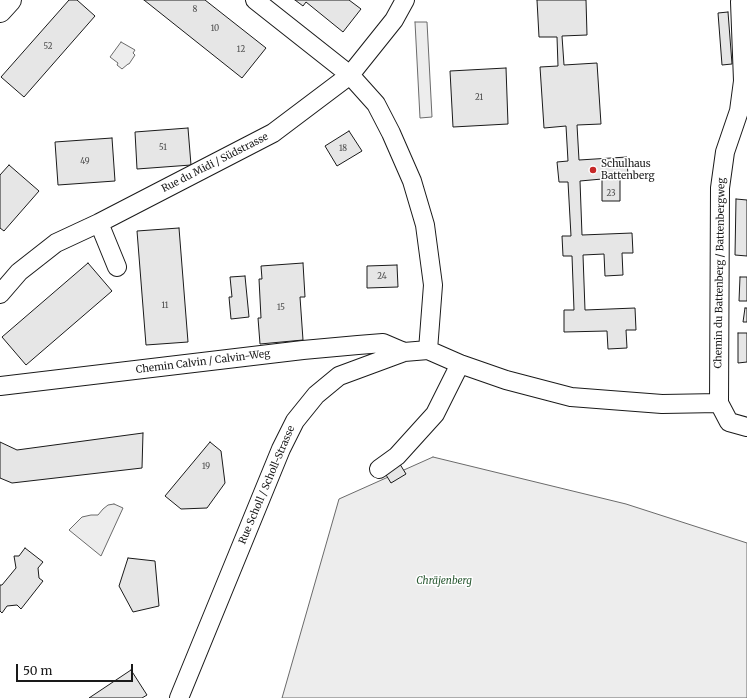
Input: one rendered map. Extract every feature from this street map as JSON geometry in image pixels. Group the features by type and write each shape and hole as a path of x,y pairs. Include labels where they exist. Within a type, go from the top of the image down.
{"main road":[{"path":"0,11 10,0"}],"street":[{"path":"257,0 350,75 376,104 391,133 412,181 425,225 433,285 428,350"},
{"name":"Rue du Midi / Südstrasse","path":"0,294 19,272 56,243 99,223 273,133 350,75 394,20 405,0"},
{"name":"Chemin du Battenberg / Battenbergweg","path":"719,403 720,188 725,152 739,111 742,81 740,2"},
{"path":"99,223 117,268"},
{"name":"Chemin Calvin / Calvin-Weg","path":"0,386 303,350 358,345 383,343 404,352"},
{"name":"Rue Scholl / Scholl-Strasse","path":"179,698 281,449 295,421 316,395 338,376 404,352 428,350 460,364 506,380 571,397 662,404 719,403"},
{"path":"379,469 397,456 435,414 460,364"},
{"path":"719,403 729,422 747,427"}],"shaded area":[{"path":"415,22 427,22 432,117 420,118"},
{"path":"121,42 135,50 133,53 135,55 129,64 122,69 117,65 118,63 110,57"},
{"name":"Chräjenberg","path":"433,457 626,504 747,543 747,698 282,698 339,499"},
{"path":"114,504 123,508 101,556 69,530 82,517 98,515 108,505"}],"building":[{"path":"69,0 77,0 95,16 24,97 1,77"},
{"path":"144,0 205,0 266,48 242,78"},
{"path":"295,0 349,0 361,9 343,32 306,2 303,6"},
{"name":"Schulhaus Battenberg","path":"537,0 586,0 587,35 562,36 564,65 597,63 601,124 577,125 579,160 627,157 628,178 620,178 620,201 602,201 602,179 580,181 582,235 632,233 633,253 622,253 623,275 605,276 604,254 583,255 585,310 635,308 636,330 626,330 627,348 608,349 607,331 564,332 564,310 574,310 572,256 563,256 562,236 571,236 568,182 559,182 557,162 568,161 566,126 544,128 540,67 558,66 557,37 539,37"},
{"path":"728,12 732,64 722,65 718,13"},
{"path":"506,68 508,124 453,127 450,71"},
{"path":"188,128 191,165 137,169 135,132"},
{"path":"349,131 362,151 337,166 325,146"},
{"path":"112,138 115,181 58,185 55,142"},
{"path":"9,165 39,191 4,231 0,228 0,175"},
{"path":"736,199 747,200 747,256 735,255"},
{"path":"179,228 188,342 146,345 137,231"},
{"path":"88,263 112,291 26,365 2,337"},
{"path":"303,263 305,297 300,297 303,340 260,344 258,318 261,318 259,279 262,279 261,266"},
{"path":"397,265 398,287 367,288 367,266"},
{"path":"245,276 249,317 231,319 229,297 232,297 230,277"},
{"path":"740,277 747,277 747,301 739,301"},
{"path":"745,308 747,308 747,322 743,322"},
{"path":"738,333 747,333 747,362 738,363"},
{"path":"143,433 142,468 12,483 0,478 0,442 17,450"},
{"path":"210,442 221,451 225,483 207,508 181,509 165,496"},
{"path":"398,461 406,474 391,483 383,470"},
{"path":"25,548 43,562 38,568 39,578 43,581 21,609 17,605 7,606 2,613 0,611 0,585 2,585 16,568 14,556 19,556"},
{"path":"128,558 155,561 159,606 133,612 119,586"},
{"path":"131,670 147,695 142,698 89,698"}],"place":[{"name":"Schulhaus Battenberg","path":"593,170"}]}
